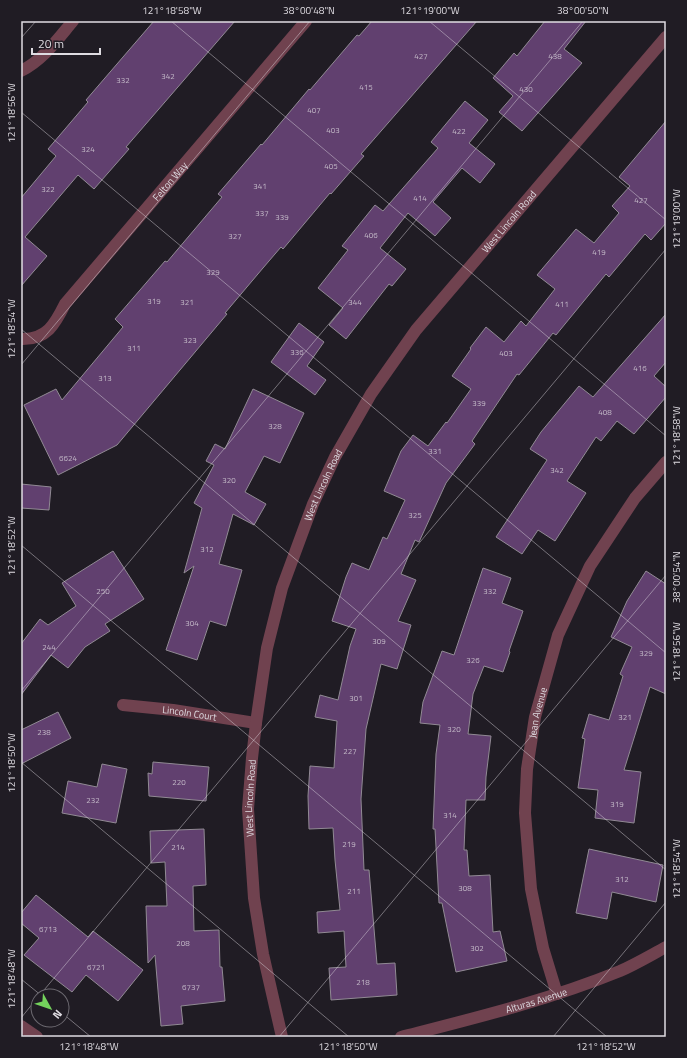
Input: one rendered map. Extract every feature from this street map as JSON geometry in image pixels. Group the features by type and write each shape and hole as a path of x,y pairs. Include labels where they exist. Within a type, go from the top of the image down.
{"street":[{"path":"21,70 33,65 48,51 73,21"},
{"name":"Felton Way","path":"21,339 33,338 44,334 54,325 65,304 306,21"},
{"name":"West Lincoln Road","path":"282,1037 263,954 254,898 248,809 256,723 267,648 282,588 313,504 335,457 371,394 416,330 666,37"},
{"name":"Jean Avenue","path":"557,994 542,948 531,889 526,813 527,769 535,717 558,635 590,566 635,498 666,462"},
{"name":"Lincoln Court","path":"123,705 173,710 256,723"},
{"name":"Alturas Avenue","path":"401,1037 515,1008 557,994 621,971 666,947"},
{"path":"21,1026 37,1037"}],"building":[{"path":"154,21 235,21 126,147 129,149 94,189 78,175 25,237 47,256 21,286 21,198 56,156 48,149 88,102 86,100"},
{"path":"372,21 477,21 361,154 364,156 331,194 330,193 283,249 281,247 263,268 225,313 227,314 117,445 58,475 24,405 56,389 62,400 123,327 115,319 165,261 167,262 222,197 218,194 261,144 262,145 357,35 359,36"},
{"path":"545,21 586,21 564,49 582,63 522,131 499,112 513,96 493,78 514,53 517,56"},
{"path":"465,101 488,120 469,143 495,164 480,183 462,168 433,202 451,218 435,236 408,213 380,248 406,269 392,286 389,284 346,339 329,325 343,308 318,288 348,250 342,246 375,205 383,211 438,148 431,142"},
{"path":"666,121 666,223 651,240 645,234 609,277 606,274 556,335 553,333 519,375 517,374 472,441 475,444 446,483 419,542 415,540 401,574 416,580 398,621 411,625 397,669 381,664 366,729 361,799 364,870 369,870 377,964 395,963 397,995 331,1000 329,968 346,967 344,931 318,933 317,912 340,910 333,828 309,829 308,796 310,766 334,768 337,721 315,717 320,695 338,700 350,646 356,629 332,621 346,577 352,563 369,570 383,537 387,539 405,500 384,491 401,451 413,435 428,446 446,422 447,423 471,389 452,376 471,349 470,348 486,327 504,342 521,321 526,326 555,289 537,275 576,229 594,243 619,213 612,206 630,186 619,177"},
{"path":"666,314 666,362 654,376 666,387 666,397 634,434 617,421 601,441 596,437 567,481 586,493 555,541 538,530 522,554 496,537 547,460 530,449 541,432 579,386 593,397"},
{"path":"299,323 324,342 307,366 326,380 315,395 271,362"},
{"path":"253,389 304,413 280,463 264,456 245,492 266,504 254,525 233,514 219,564 242,570 226,626 210,621 197,660 166,650 194,566 184,573 202,508 194,503 214,465 206,461 215,444 225,449"},
{"path":"21,484 51,487 49,510 21,508"},
{"path":"113,551 144,599 105,624 110,631 85,647 68,668 51,655 21,695 21,644 40,619 48,625 76,606 62,583"},
{"path":"483,568 511,578 502,603 523,611 503,672 484,666 473,694 468,734 491,736 485,800 466,800 464,850 467,850 469,876 490,875 493,932 500,931 507,961 456,972 442,903 439,903 435,829 433,829 436,754 440,725 420,723 423,702 442,651 454,655"},
{"path":"646,571 666,584 666,694 650,687 624,770 641,772 634,823 595,818 598,790 578,788 585,739 582,738 589,714 609,720 623,676 620,674 632,647 611,637 627,601"},
{"path":"58,712 71,738 21,764 21,730"},
{"path":"153,762 209,767 206,801 149,796 148,773 152,774"},
{"path":"102,764 127,769 116,823 62,813 68,781 97,787"},
{"path":"204,829 206,885 193,886 194,931 219,930 220,967 222,967 225,1001 181,1006 183,1024 161,1026 155,955 148,963 146,906 167,906 165,862 151,863 150,831"},
{"path":"589,849 663,865 656,902 612,892 607,919 576,913"},
{"path":"36,895 88,937 93,931 143,970 118,1001 86,975 72,992 70,988 67,988 24,955 39,938 21,923 21,913"}]}
